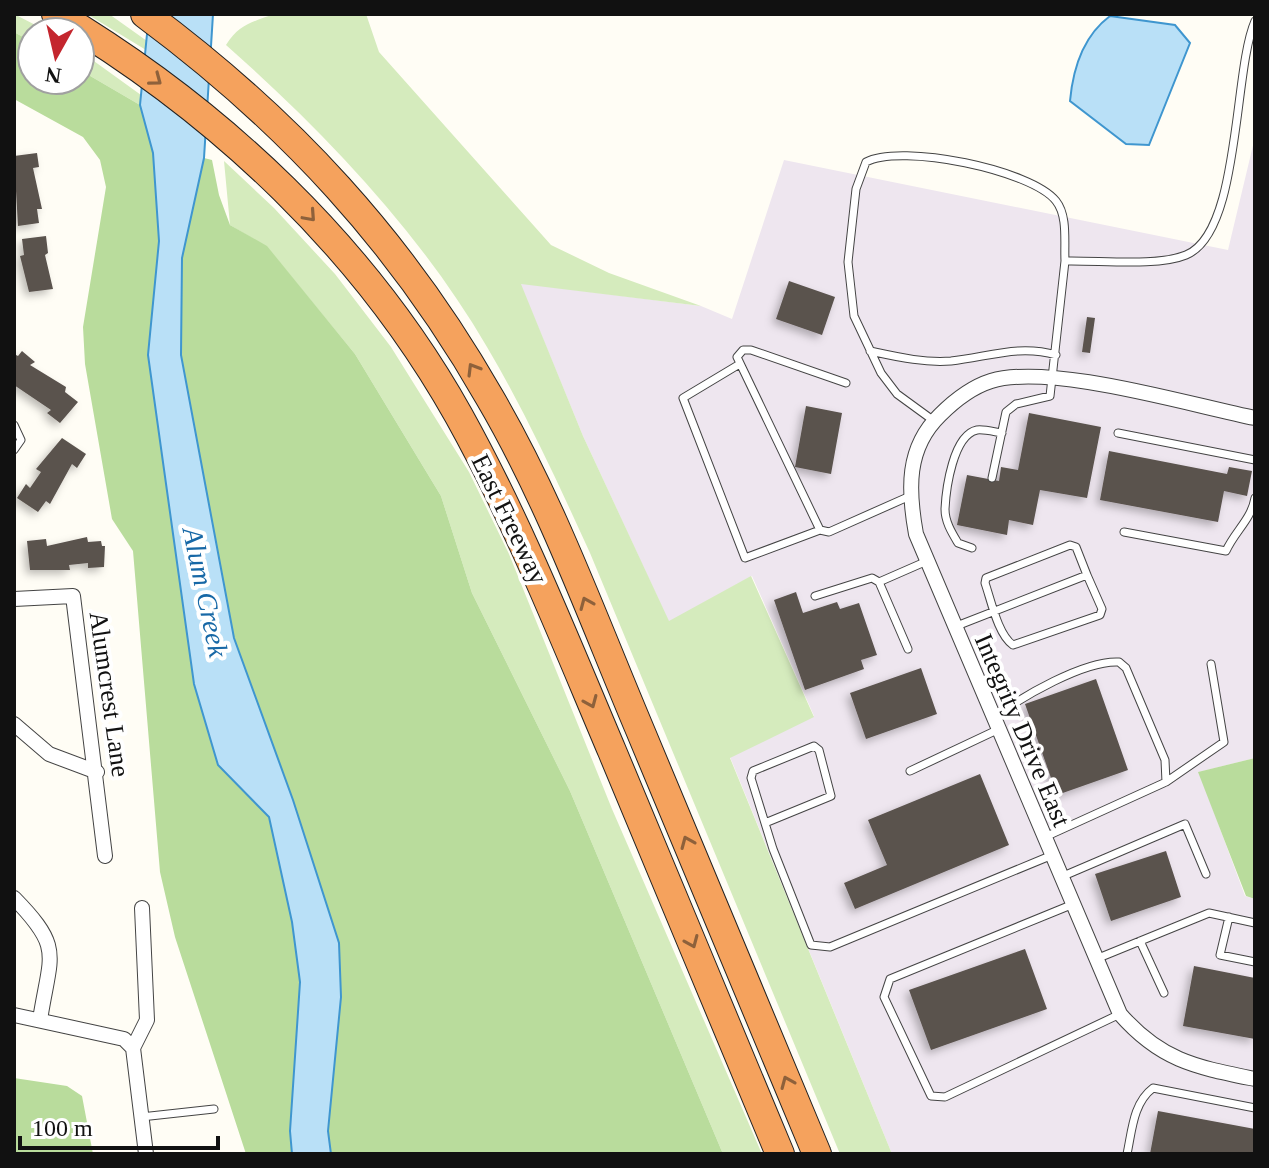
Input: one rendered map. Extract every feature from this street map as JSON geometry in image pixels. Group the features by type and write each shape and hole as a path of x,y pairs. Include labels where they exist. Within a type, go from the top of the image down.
{"highway":[{"name":"East Freeway","path":"56,14 177,95 256,160 348,259 396,321 446,395 495,483 558,622 780,1154"},
{"name":"East Freeway","path":"145,14 256,102 322,167 377,230 434,307 492,400 564,550 817,1154"}],"street":[{"path":"933,423 964,396 991,381 1055,377 1255,418"},
{"name":"Integrity Drive East","path":"933,423 914,457 910,496 916,534 1059,878 1120,1014 1146,1040 1183,1063 1255,1079"},
{"name":"Alumcrest Lane","path":"14,599 73,596 105,856"},
{"path":"14,724 49,754 97,772"},
{"path":"14,898 43,928 51,951 40,1020"},
{"path":"142,908 147,1020 133,1048 146,1154"},
{"path":"14,1015 124,1039 133,1048"}],"lane":[{"path":"1065,261 1162,261 1189,254 1203,242 1216,219 1228,172 1239,122 1243,57 1255,21"},
{"path":"933,423 897,394 870,351 854,316 848,262 860,171 866,162 877,156 922,154 953,160 1040,187 1055,198 1063,212 1065,261 1055,377 1050,396 1016,404 1006,412 992,478"},
{"path":"870,351 920,362 954,360 995,351 1036,349 1056,355"},
{"path":"820,530 738,365 737,357 743,350 751,350 846,383"},
{"path":"738,365 683,398 745,558 820,530 829,532 910,496"},
{"path":"14,425 21,440 14,450"},
{"path":"972,548 958,543 949,528 945,510 959,445 966,436 977,430 1002,433"},
{"path":"1118,433 1255,460"},
{"path":"1124,532 1226,551 1236,529 1252,516 1255,498"},
{"path":"1070,545 1076,547 1087,575 1102,609 1100,615 1013,645 1008,642 986,578 1070,545"},
{"path":"879,582 927,561"},
{"path":"954,627 1087,575"},
{"path":"815,596 872,578 879,582 908,649"},
{"path":"910,771 995,724 1023,697 1097,664 1119,662 1126,668 1165,760 1166,782"},
{"path":"1043,838 1166,782 1224,742 1211,664"},
{"path":"765,823 831,796 819,750 814,746 753,771 751,778 765,823 811,945 818,947 830,947 1050,856"},
{"path":"1059,878 1185,824 1206,874"},
{"path":"1071,905 890,979 884,997 931,1096 945,1097 1120,1014"},
{"path":"1094,960 1209,913 1255,923"},
{"path":"1229,917 1220,955 1255,962"},
{"path":"1140,941 1164,993"},
{"path":"1127,1154 1143,1095 1153,1088 1255,1108"},
{"path":"141,1117 214,1109"}],"shaded area":[{"path":"1255,137 1255,758 1199,772 1245,896 1255,899 1255,1154 892,1154 730,757 814,716 752,576 669,622 583,436 520,283 701,306 732,319 784,160 1228,250"}],"green space":[{"path":"87,14 109,14 147,41 146,50 96,19 96,16"},
{"path":"274,14 366,14 379,52 551,245 609,273 701,306 521,284 583,436 669,621 751,576 814,717 730,758 892,1154 840,1154 590,553 554,474 487,347 461,305 401,224 334,148 226,45 241,28"},
{"path":"14,32 16,96 96,96 96,79 140,105 153,153 159,241 148,355 194,684 218,765 269,817 292,922 300,982 290,1131 292,1154 246,1154 175,937 160,872 133,551 112,519 85,364 83,327 106,187 100,160 83,137 14,99"},
{"path":"96,63 141,95 140,105 96,79"},
{"path":"204,158 212,160 219,195 230,225 267,246 355,354 441,496 472,593 570,791 723,1154 331,1154 328,1131 341,997 339,943 293,800 234,638 181,355 182,258"},
{"path":"224,161 274,208 335,274 391,347 469,472 509,554 612,809 762,1154 723,1154 570,791 472,593 441,496 355,354 267,247 230,225"},
{"path":"1255,758 1255,899 1246,896 1198,772"},
{"path":"14,1078 67,1086 82,1096 93,1154 14,1154"}],"water":[{"name":"Alum Creek","path":"149,14 213,14 204,158 182,258 181,355 234,638 293,800 339,943 341,997 328,1131 331,1154 292,1154 290,1131 300,982 292,922 269,817 218,765 194,684 148,355 159,241 153,153 140,105"},
{"path":"1110,16 1175,25 1190,43 1149,145 1126,144 1070,101 1074,77 1086,43"}],"building":[{"path":"37,153 39,167 33,168 42,209 37,209 39,223 18,226 14,156"},
{"path":"46,236 48,253 45,255 53,289 29,292 20,256 24,255 22,239"},
{"path":"789,281 835,297 822,335 776,319"},
{"path":"1087,317 1095,318 1090,353 1082,352"},
{"path":"22,351 35,362 30,365 66,387 65,392 78,402 60,423 47,413 51,410 14,385 14,354 18,356"},
{"path":"806,406 842,413 831,474 795,467"},
{"path":"1029,413 1101,427 1087,498 1040,490 1033,525 1009,520 1007,535 957,525 967,475 999,481 1001,467 1018,470"},
{"path":"62,438 86,454 77,468 72,464 50,504 46,501 38,512 17,498 26,484 30,488 41,472 36,469"},
{"path":"1109,451 1227,474 1229,467 1252,471 1247,496 1224,491 1218,522 1100,500"},
{"path":"87,537 88,542 101,541 105,546 104,567 88,568 88,563 69,565 70,570 30,570 27,541 46,539 47,546"},
{"path":"796,592 803,613 837,602 840,609 859,603 877,655 861,660 864,669 805,690 774,600"},
{"path":"921,668 937,714 866,739 850,693"},
{"path":"1096,679 1128,770 1057,795 1025,704"},
{"path":"980,774 1009,845 855,909 844,883 887,865 868,820"},
{"path":"1166,851 1181,897 1111,921 1095,874"},
{"path":"1025,949 1047,1009 931,1050 909,990"},
{"path":"1194,966 1255,978 1255,1039 1183,1026"},
{"path":"1158,1111 1255,1129 1255,1154 1150,1154"}]}
